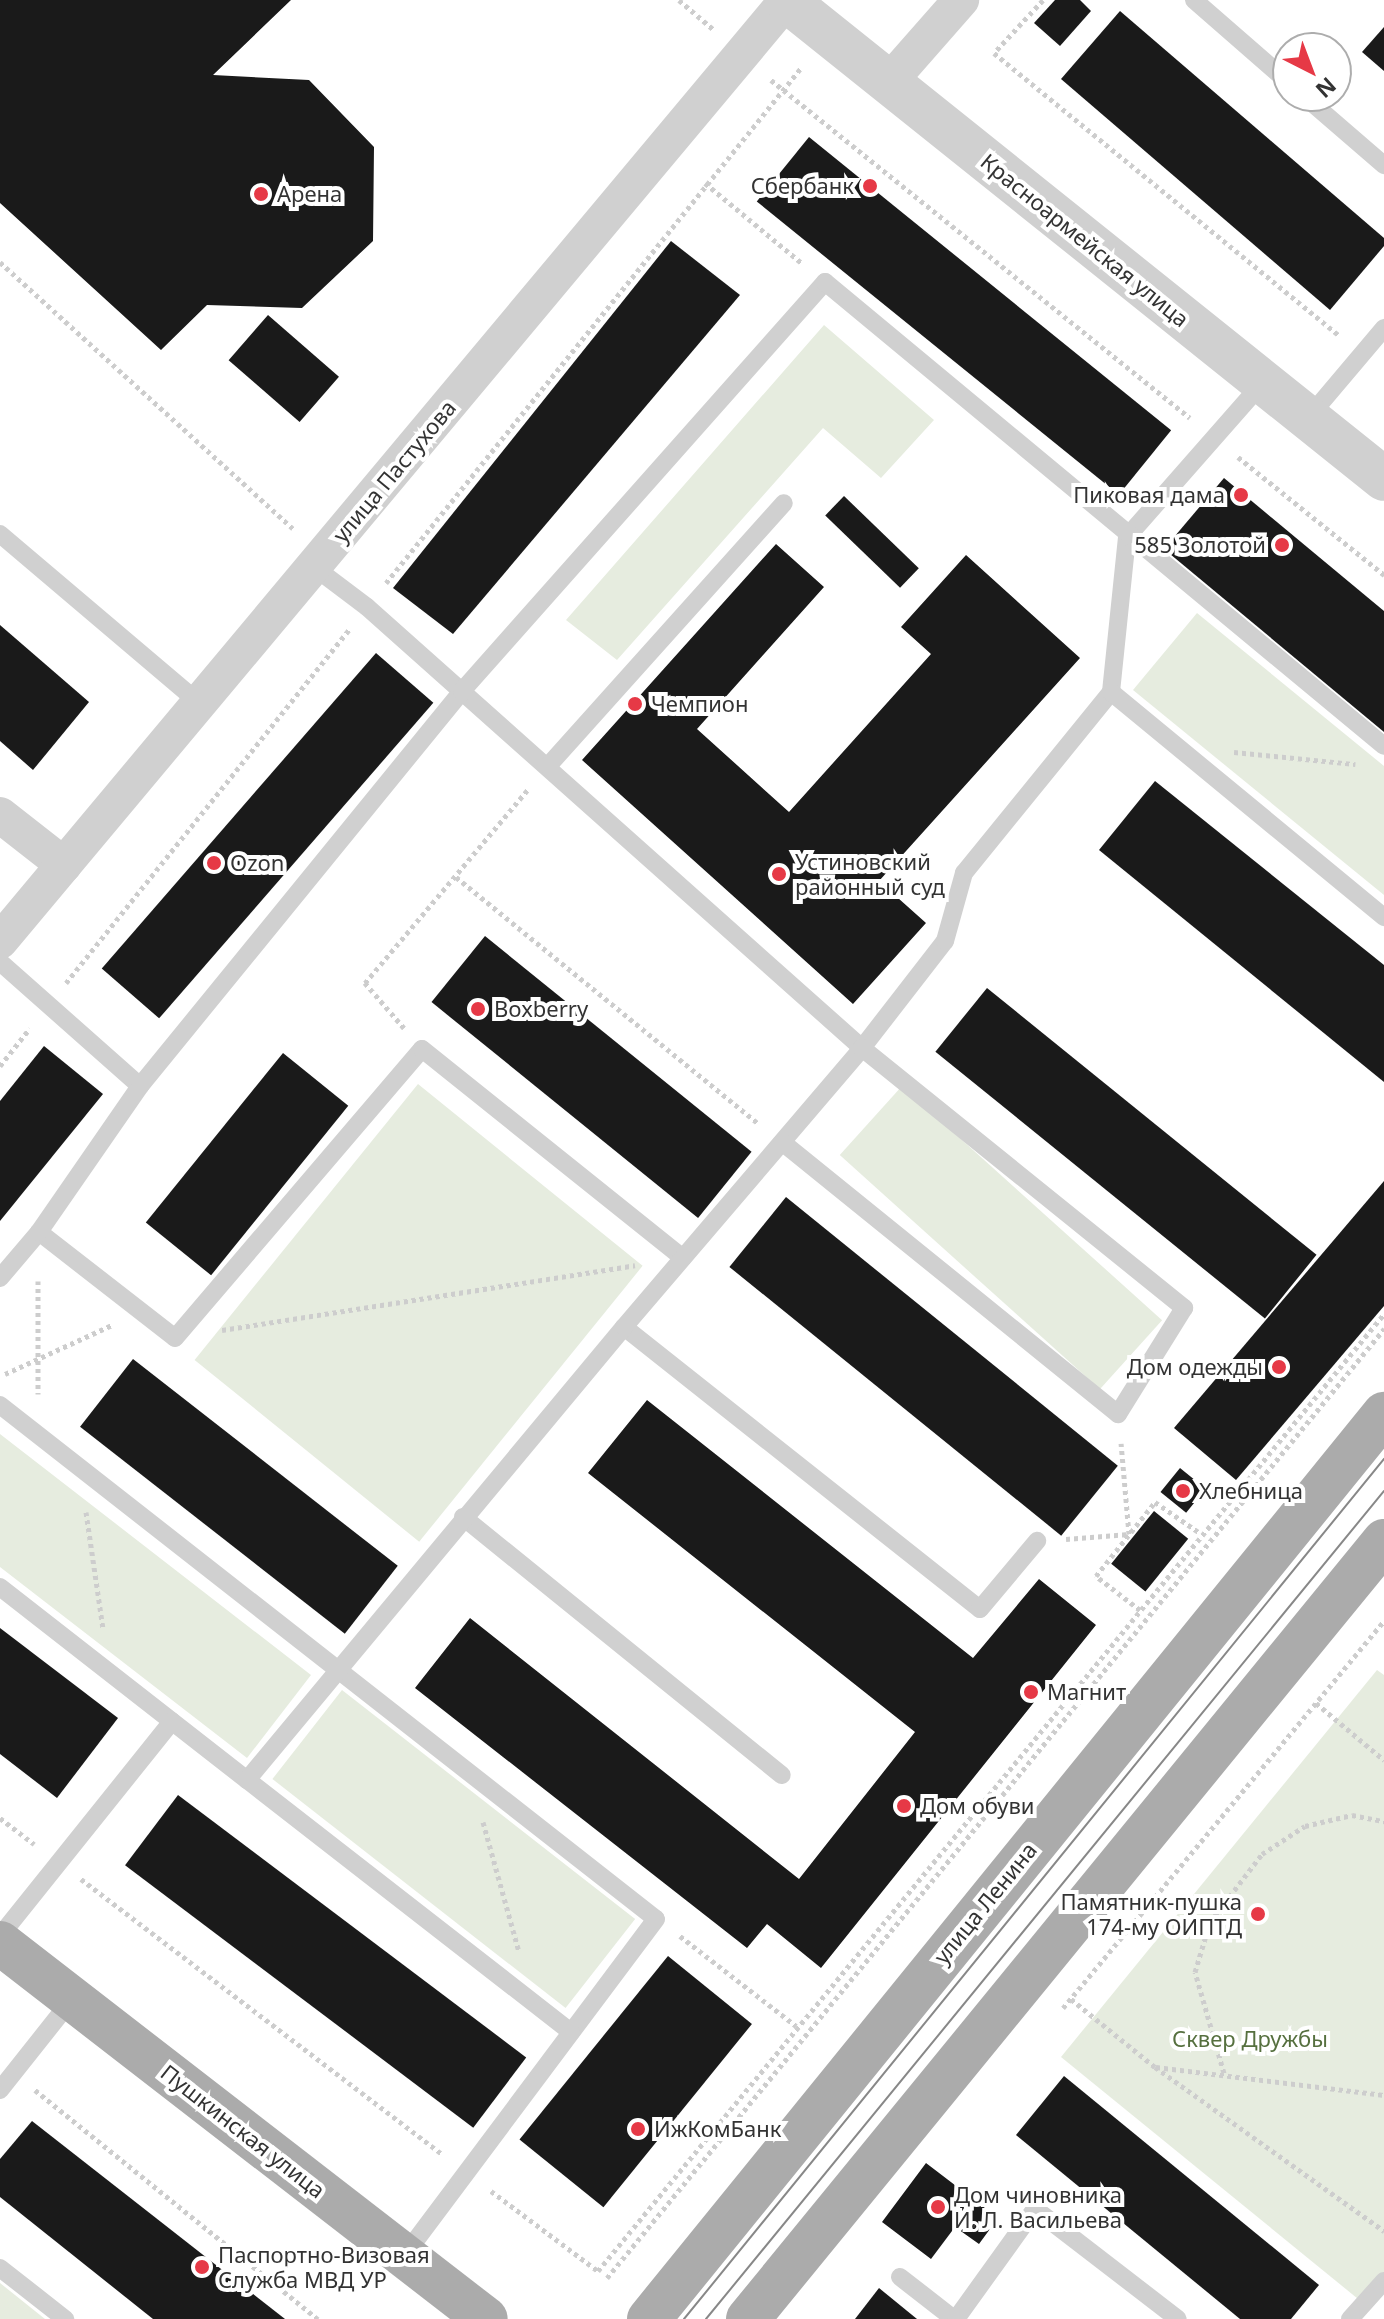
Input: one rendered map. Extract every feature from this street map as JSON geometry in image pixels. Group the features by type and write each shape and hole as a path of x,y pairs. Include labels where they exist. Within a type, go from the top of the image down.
{"main road":[{"name":"улица Ленина","path":"649,2319 1384,1414"},
{"path":"748,2319 1384,1541"},
{"name":"Пушкинская улица","path":"0,1943 486,2319"}],"street":[{"name":"Красноармейская улица","path":"786,0 1384,479"},
{"name":"улица Пастухова","path":"0,941 786,0"},
{"path":"888,83 961,0"},
{"path":"0,815 64,865"}],"lane":[{"path":"1205,4 1272,67"},
{"path":"1323,112 1384,165"},
{"path":"0,1278 39,1232 140,1086 462,691 825,282 1127,537 1384,746"},
{"path":"1308,418 1384,328"},
{"path":"247,1780 342,1671 463,1517 862,1048 945,941 964,873 1111,692 1127,537 1212,436 1263,382"},
{"path":"548,766 784,503"},
{"path":"0,534 199,703"},
{"path":"314,567 367,607 862,1048 1184,1308 1118,1414 782,1142"},
{"path":"1111,692 1384,917"},
{"path":"0,962 140,1086"},
{"path":"39,1232 175,1338 422,1049 683,1258"},
{"path":"624,1327 980,1609 1037,1541"},
{"path":"0,1405 656,1919 405,2256"},
{"path":"463,1517 782,1775"},
{"path":"0,1587 571,2032"},
{"path":"0,1936 172,1721"},
{"path":"0,2090 72,1999"},
{"path":"900,2277 955,2319 1035,2209 1178,2319"},
{"path":"0,2268 65,2319"},
{"path":"1350,2319 1384,2281"}],"path":[{"path":"1043,0 994,53 1362,354"},
{"path":"0,1066 781,88 1384,575"},
{"path":"705,183 825,282"},
{"path":"0,262 262,502"},
{"path":"1176,746 1369,765"},
{"path":"422,1049 365,983 548,766"},
{"path":"456,877 782,1142"},
{"path":"39,1232 36,1359 40,1436"},
{"path":"175,1338 683,1258"},
{"path":"0,1376 141,1311"},
{"path":"0,1818 598,2271 1200,1533 1384,1314"},
{"path":"607,2278 1384,1329"},
{"path":"1118,1414 1129,1534"},
{"path":"80,1467 110,1673"},
{"path":"1140,1610 1096,1576 1155,1502 1200,1533"},
{"path":"1037,1541 1129,1534"},
{"path":"1384,1621 1316,1703 1384,1760"},
{"path":"469,1771 533,2002"},
{"path":"1224,2073 1195,1972 1210,1922 1262,1854 1305,1826 1352,1815 1384,1821"},
{"path":"656,1919 796,2026"},
{"path":"1071,1999 1155,2067 1384,2231"},
{"path":"1155,2067 1224,2073 1384,2095"},
{"path":"14,2073 318,2319"}],"green space":[{"path":"824,325 934,420 881,478 823,428 617,660 566,620"},
{"path":"1197,613 1384,766 1384,895 1133,690"},
{"path":"418,1084 643,1266 419,1542 195,1360"},
{"path":"902,1086 1162,1320 1100,1389 840,1155"},
{"path":"0,1434 311,1675 247,1758 0,1567"},
{"name":"Сквер Дружбы","path":"1377,1670 1384,1675 1384,2281 1363,2303 1061,2057"},
{"path":"342,1690 635,1919 566,2008 272,1779"},
{"path":"0,2283 45,2319 0,2319"}],"building":[{"path":"0,0 291,0 213,75 309,80 374,147 373,241 302,308 207,305 161,350 0,203"},
{"path":"1055,0 1080,0 1091,11 1060,46 1034,23"},
{"path":"1120,11 1384,238 1384,246 1330,310 1061,79"},
{"path":"1384,27 1384,71 1362,52"},
{"path":"809,137 1171,430 1119,495 757,202"},
{"path":"671,241 740,295 453,634 393,588"},
{"path":"268,315 339,377 300,422 229,360"},
{"path":"1224,478 1384,611 1384,732 1164,549"},
{"path":"844,496 919,568 900,588 825,515"},
{"path":"776,544 824,587 697,729 789,812 931,654 901,627 966,555 1080,658 879,881 926,923 853,1004 582,760"},
{"path":"0,625 89,702 33,770 0,741"},
{"path":"376,653 433,703 159,1018 102,968"},
{"path":"1155,781 1384,965 1384,1082 1099,850"},
{"path":"485,936 752,1152 698,1218 432,1002"},
{"path":"987,988 1317,1255 1265,1319 935,1052"},
{"path":"44,1046 103,1094 0,1221 0,1101"},
{"path":"283,1053 348,1106 211,1275 146,1222"},
{"name":"Дом одежды","path":"1384,1181 1384,1306 1236,1480 1174,1428"},
{"path":"786,1197 1118,1466 1061,1536 729,1267"},
{"path":"133,1359 398,1566 345,1634 80,1427"},
{"path":"647,1400 973,1658 1039,1579 1096,1625 821,1968 767,1924 747,1948 415,1688 470,1618 799,1879 915,1732 588,1473"},
{"name":"Хлебница","path":"1180,1468 1206,1489 1186,1513 1160,1492"},
{"path":"1154,1511 1188,1539 1145,1592 1111,1564"},
{"path":"0,1628 118,1718 57,1798 0,1754"},
{"path":"178,1795 526,2057 473,2128 125,1865"},
{"path":"668,1956 752,2024 603,2207 519,2139"},
{"path":"1064,2076 1319,2285 1291,2319 1240,2319 1016,2135"},
{"path":"32,2121 285,2319 153,2319 0,2197 0,2159"},
{"name":"Дом чиновника И. Л. Васильева","path":"926,2163 998,2218 979,2244 955,2227 931,2259 882,2222"},
{"path":"879,2288 917,2319 855,2319"}],"tram line":[{"path":"684,2319 1384,1459"},
{"path":"706,2319 1384,1491"}],"place":[{"name":"Сбербанк","path":"870,186"},
{"name":"Арена","path":"261,194"},
{"name":"Пиковая дама","path":"1241,495"},
{"name":"585 Золотой","path":"1282,545"},
{"name":"Чемпион","path":"635,704"},
{"name":"Ozon","path":"214,863"},
{"name":"Устиновский районный суд","path":"779,874"},
{"name":"Boxberry","path":"478,1009"},
{"name":"Дом одежды","path":"1279,1367"},
{"name":"Хлебница","path":"1183,1491"},
{"name":"Магнит","path":"1031,1692"},
{"name":"Дом обуви","path":"904,1806"},
{"name":"Памятник-пушка 174-му ОИПТД","path":"1258,1914"},
{"name":"ИжКомБанк","path":"638,2129"},
{"name":"Дом чиновника И. Л. Васильева","path":"938,2207"},
{"name":"Паспортно-Визовая Служба МВД УР","path":"202,2267"}]}
